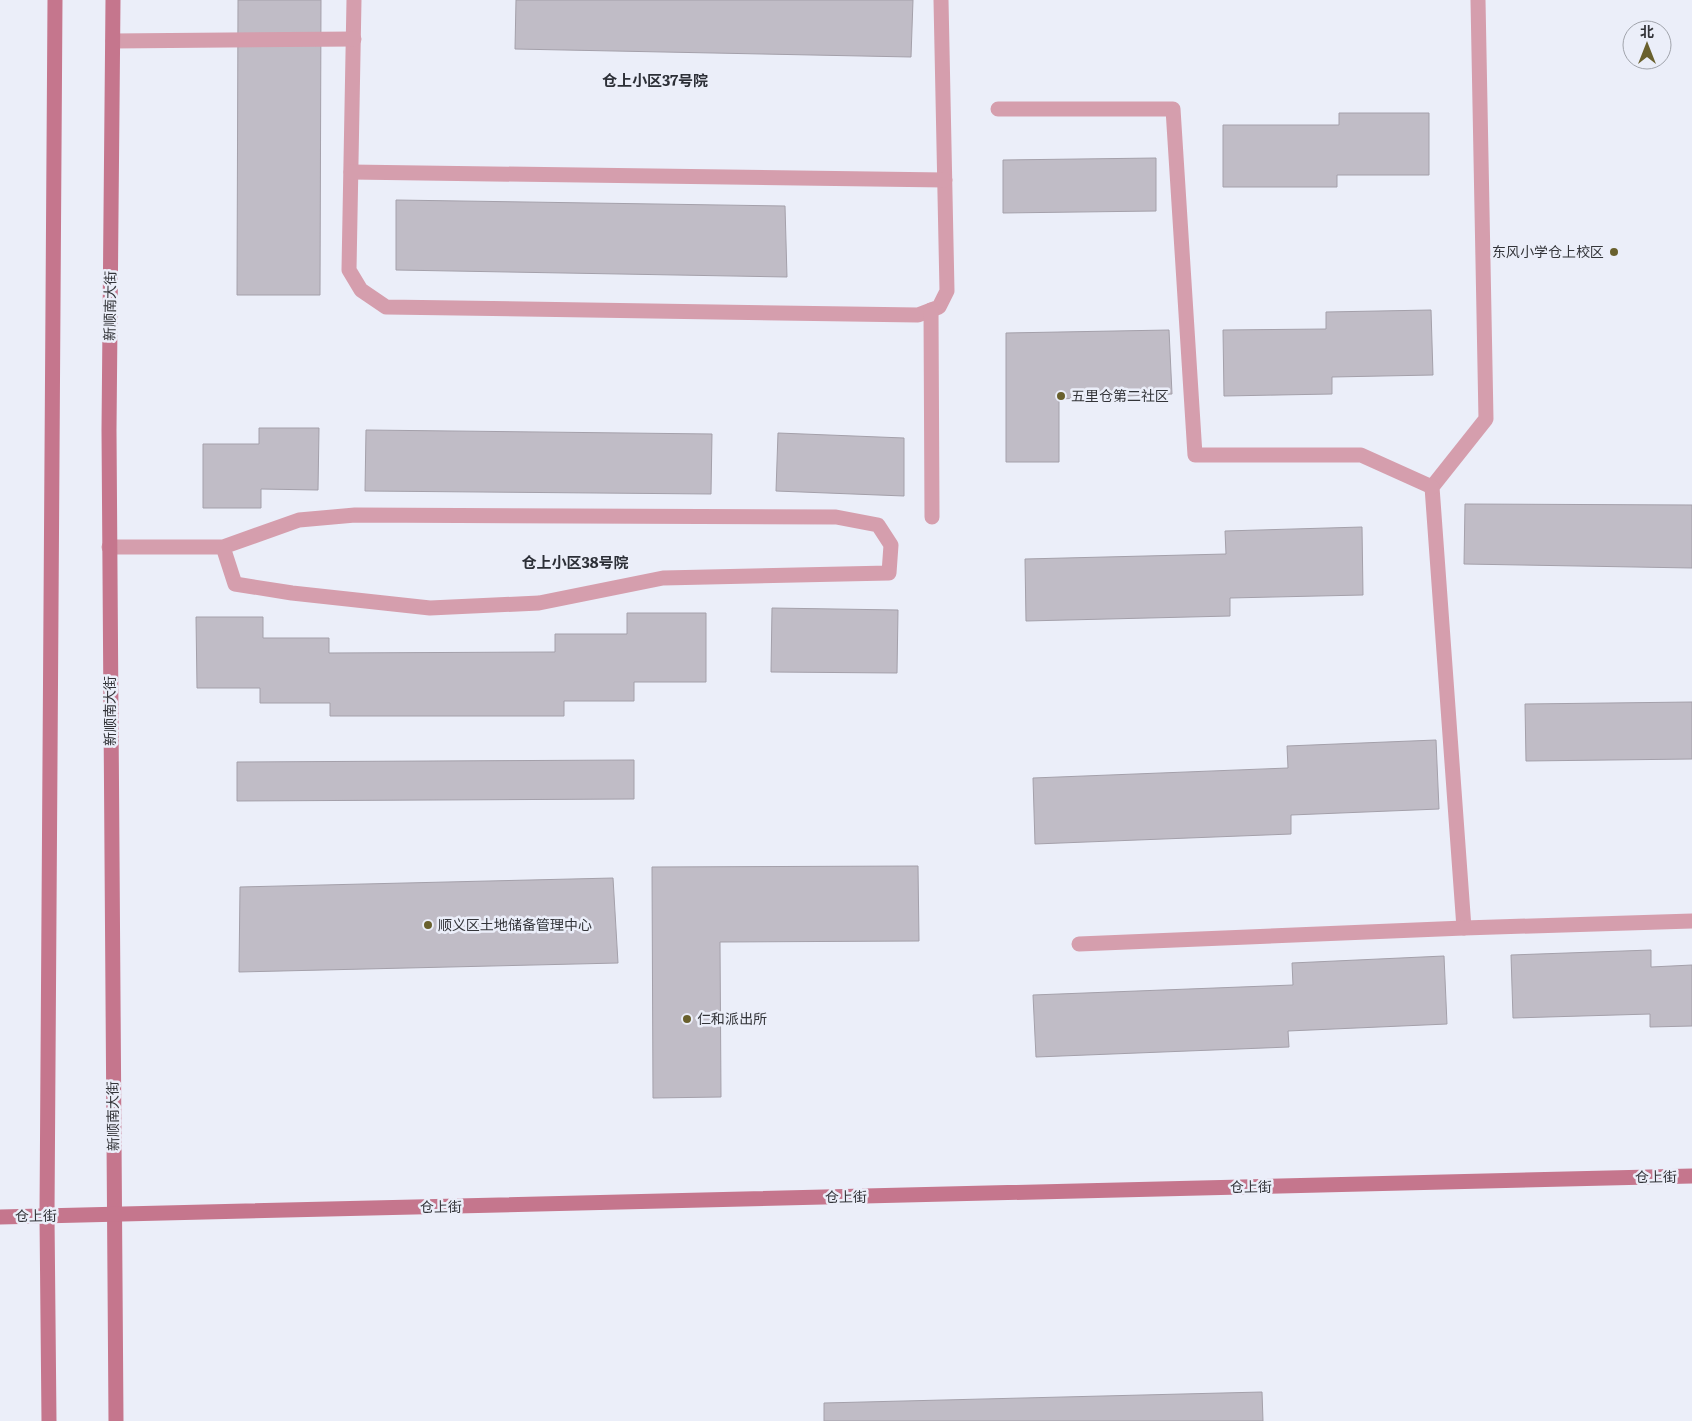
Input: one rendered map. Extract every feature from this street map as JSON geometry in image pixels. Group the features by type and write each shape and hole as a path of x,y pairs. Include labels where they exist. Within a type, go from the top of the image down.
{"main road":[{"path":"49,1421 47,1216 55,0"},
{"name":"新顺南大街","path":"113,0 109,547 113,1140 116,1215 116,1421"},
{"name":"仓上街","path":"0,1217 1692,1176"}],"lane":[{"path":"354,0 349,270 360,290 386,307 918,315 940,307 947,291 941,0"},
{"path":"1464,928 1432,487 1486,419 1478,0"},
{"path":"113,41 354,39"},
{"path":"998,109 1173,109 1195,455 1361,455 1432,487"},
{"path":"351,172 945,180"},
{"path":"931,310 932,517"},
{"path":"109,547 223,547 299,520 355,515 836,518 878,525 891,546 889,573 663,578 539,602 430,608 292,593 235,584 223,547"},
{"path":"1079,944 1464,928 1692,921"}],"building":[{"path":"238,0 321,0 320,295 237,295"},
{"path":"516,0 913,0 911,57 515,49"},
{"path":"1339,113 1429,113 1429,175 1337,175 1337,187 1223,187 1223,125 1339,125"},
{"path":"1156,158 1156,211 1003,213 1003,160"},
{"path":"396,200 785,206 787,277 396,270"},
{"path":"1431,310 1433,375 1332,377 1332,394 1224,396 1223,330 1326,329 1326,312"},
{"name":"五里仓第二社区","path":"1169,330 1172,394 1059,399 1059,462 1006,462 1006,333"},
{"path":"259,428 319,428 318,490 261,489 261,508 203,508 203,444 259,444"},
{"path":"366,430 712,434 711,494 365,491"},
{"path":"778,433 904,438 904,496 776,491"},
{"path":"1465,504 1692,505 1692,568 1464,564"},
{"path":"1362,527 1363,595 1230,598 1230,616 1026,621 1025,559 1226,554 1225,531"},
{"path":"772,608 898,610 897,673 771,672"},
{"path":"627,613 706,613 706,682 634,682 634,701 564,701 564,716 330,716 330,703 260,703 260,688 197,688 196,617 263,617 263,638 329,638 329,653 555,652 555,634 627,634"},
{"path":"1692,702 1692,759 1526,761 1525,704"},
{"path":"1436,740 1439,809 1291,815 1291,834 1035,844 1033,778 1288,768 1287,746"},
{"path":"634,760 634,799 237,801 237,762"},
{"name":"仁和派出所","path":"918,866 919,941 720,942 721,1097 653,1098 652,867"},
{"name":"顺义区土地储备管理中心","path":"613,878 618,963 239,972 240,887"},
{"path":"1651,950 1651,967 1692,965 1692,1026 1650,1027 1650,1014 1513,1018 1511,955"},
{"path":"1444,956 1447,1024 1288,1031 1289,1047 1036,1057 1033,995 1293,985 1292,963"},
{"path":"1262,1392 1263,1421 824,1421 824,1403"}],"place":[{"name":"东风小学仓上校区","path":"1614,252"},
{"name":"五里仓第二社区","path":"1061,396"},
{"name":"顺义区土地储备管理中心","path":"428,925"},
{"name":"仁和派出所","path":"687,1019"}],"district":[{"name":"仓上小区37号院","path":"655,81"},
{"name":"仓上小区38号院","path":"575,563"}]}
